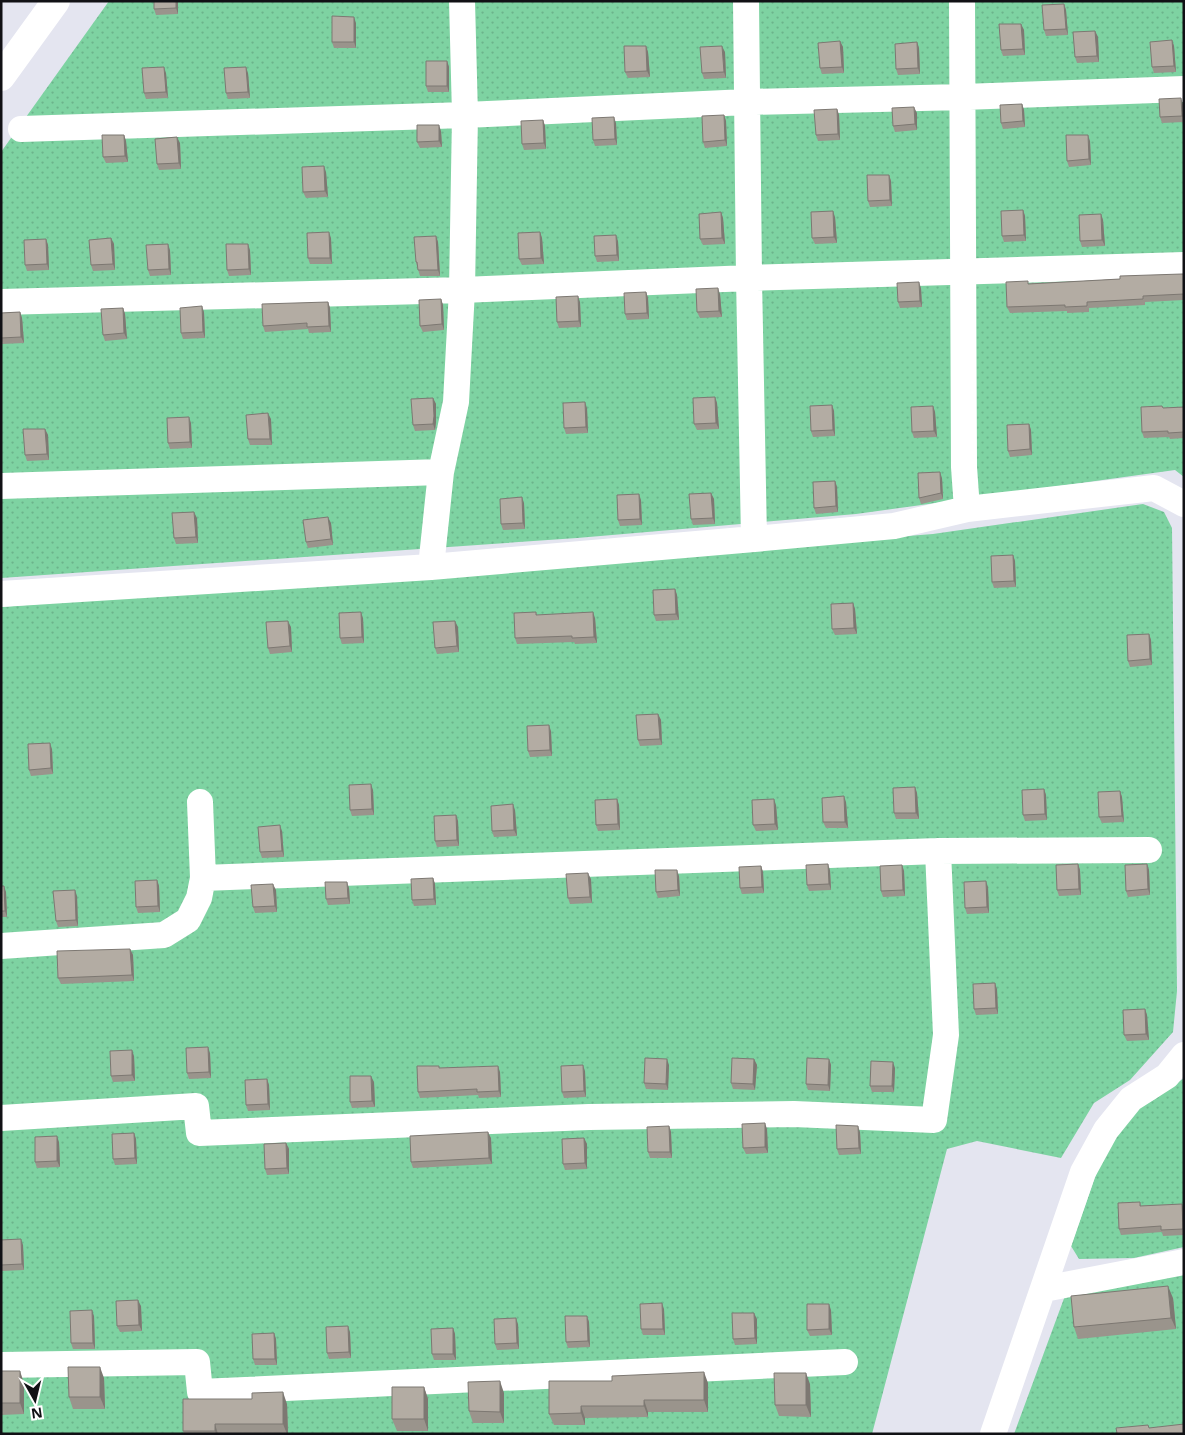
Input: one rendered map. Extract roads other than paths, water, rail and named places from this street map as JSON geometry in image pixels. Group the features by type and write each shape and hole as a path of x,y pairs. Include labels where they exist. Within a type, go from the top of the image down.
{"highway":[{"path":"1,77 56,1"}],"street":[{"path":"431,567 441,472 456,402 462,290 465,115 462,1"},
{"path":"746,1 748,278 754,539"},
{"path":"962,1 964,467 967,509"},
{"path":"21,128 465,115 747,102 1184,89"},
{"path":"1,302 462,290 748,278 1184,265"},
{"path":"1,486 441,472"},
{"path":"1,594 431,567 754,539 894,526 967,509 1154,488 1184,504"},
{"path":"1,946 164,935 188,920 199,898 203,878 200,802"},
{"path":"203,878 938,851 1149,850"},
{"path":"1,1118 196,1106 199,1133 589,1117 794,1114 934,1120 946,1034 938,851"},
{"path":"993,1434 1083,1172 1106,1130 1131,1099 1167,1076 1184,1055"},
{"path":"1044,1289 1184,1262"},
{"path":"1,1365 198,1362 200,1392 845,1362"}]}
